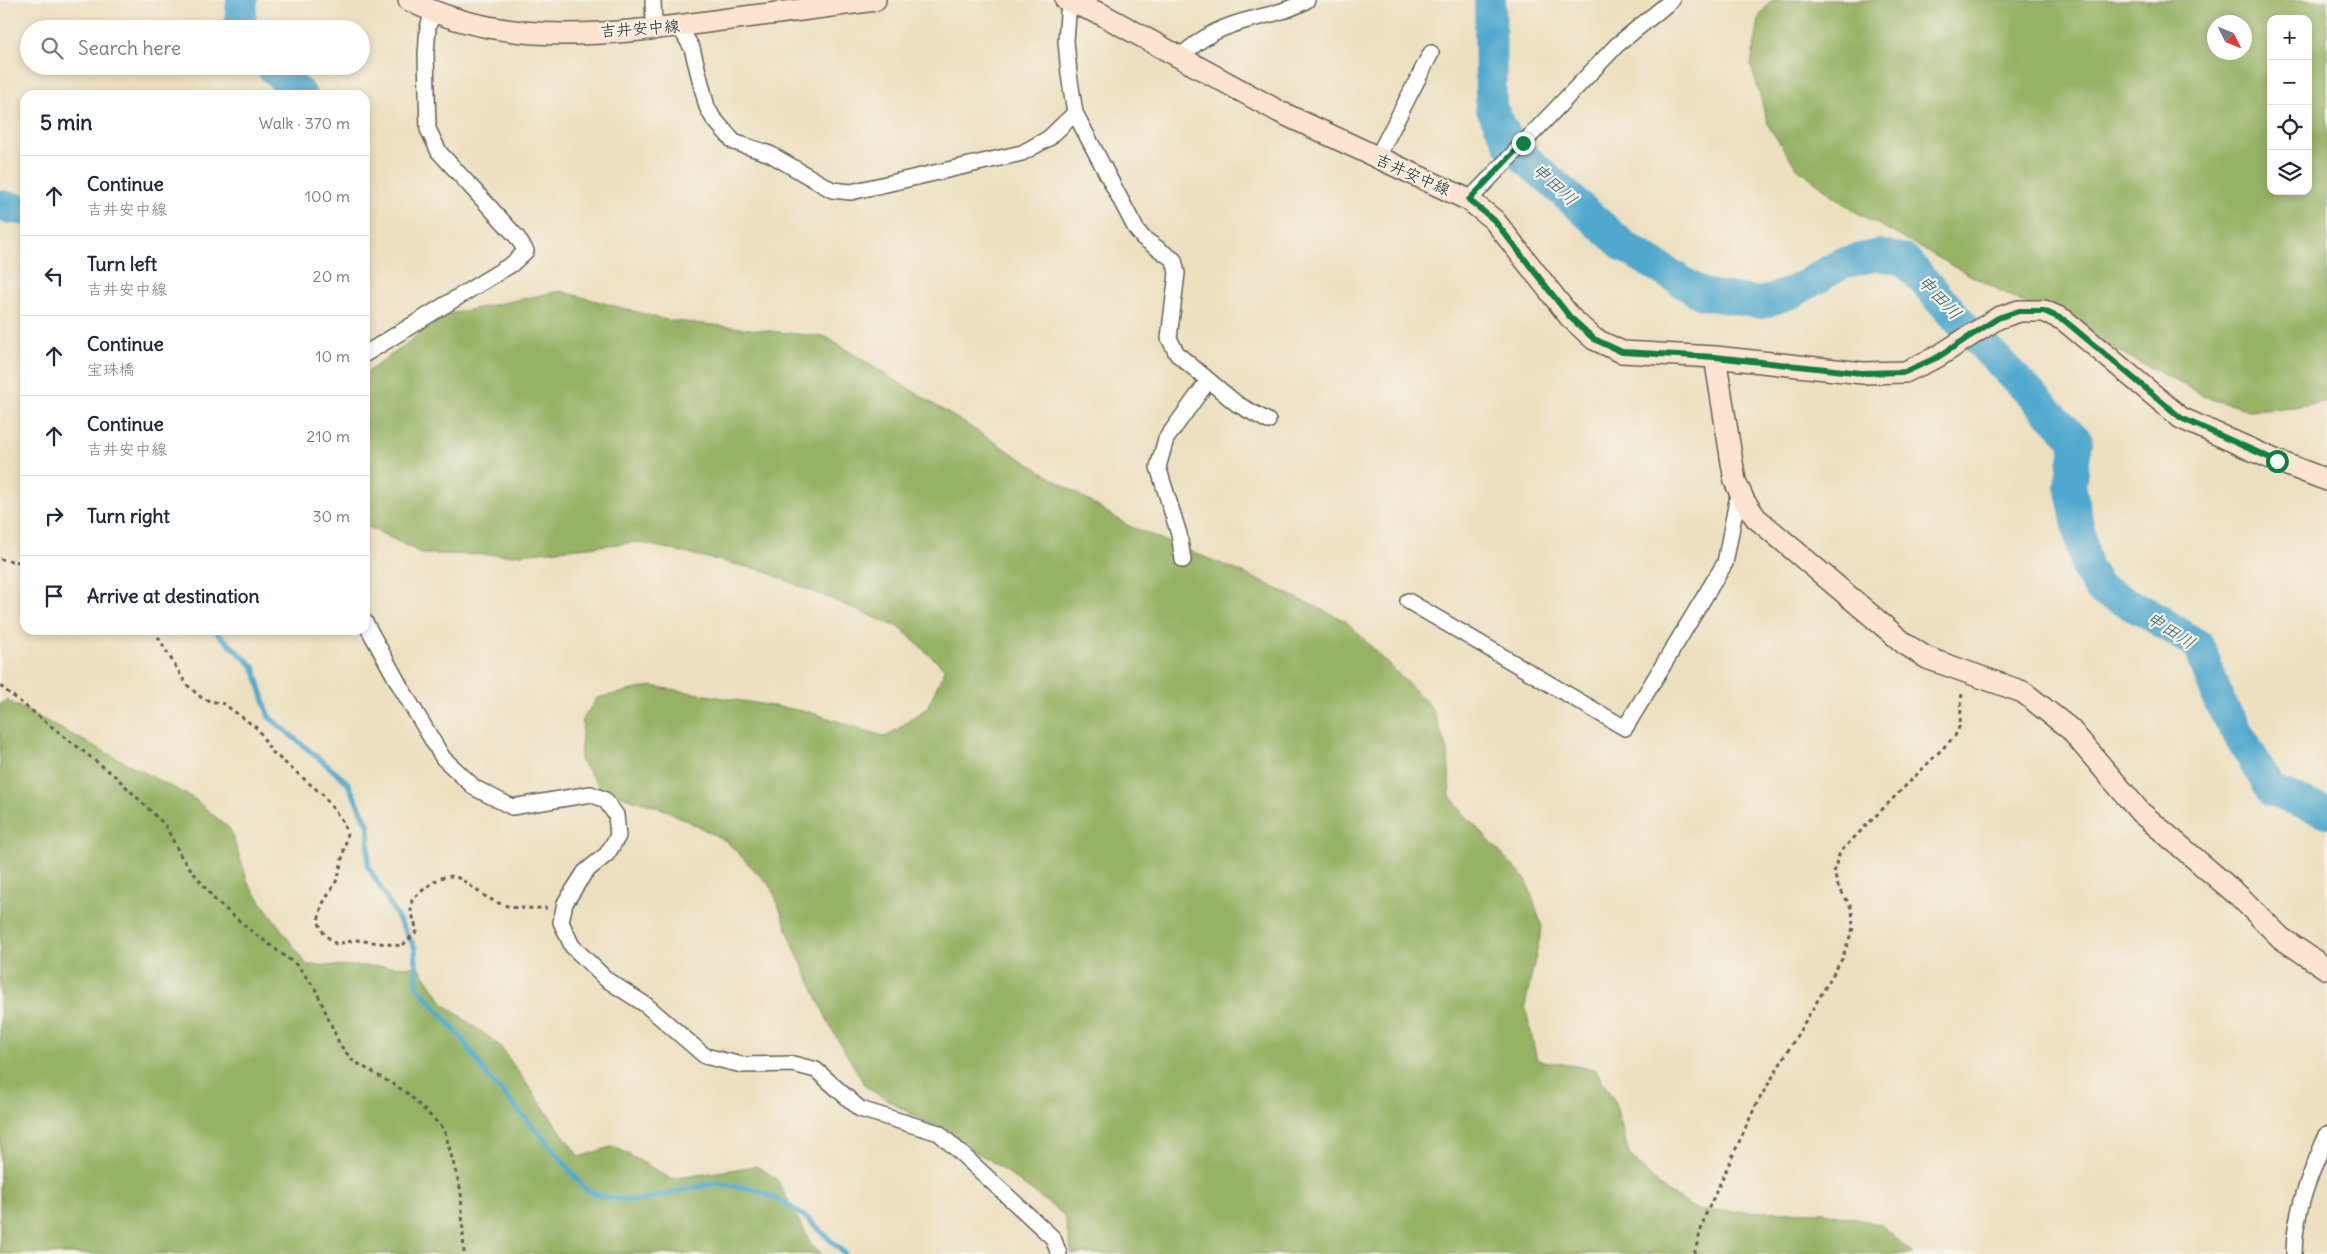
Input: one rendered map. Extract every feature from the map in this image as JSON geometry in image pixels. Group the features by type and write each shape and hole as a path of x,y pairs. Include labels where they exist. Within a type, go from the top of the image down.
{"main road":[{"name":"吉井安中線","path":"409,0 433,12 476,25 542,35 654,29 875,0"},
{"name":"吉井安中線","path":"1068,0 1102,14 1280,112 1469,200 1494,220 1570,317 1594,339 1622,352 1715,357 1862,373 1905,372 1938,357 1986,324 1998,318 2019,311 2044,311 2064,320 2181,418 2277,461 2327,480"},
{"path":"1715,357 1735,481 1756,518 1905,644 1927,658 2023,692 2070,728 2140,812 2240,898 2281,938 2327,970"}],"street":[{"path":"653,0 654,29"},
{"path":"1068,0 1066,41 1075,114 1136,229 1143,238 1174,260 1176,272 1169,338 1178,354 1208,381 1237,404 1268,421"},
{"path":"1179,57 1202,39 1228,26 1295,7 1306,0"},
{"path":"1469,200 1617,45 1672,0"},
{"path":"370,351 512,264 526,251 516,237 439,152 428,129 426,54 428,27 433,12"},
{"path":"679,26 692,48 707,107 721,128 734,142 770,154 832,190 851,192 1022,152 1049,138 1075,114"},
{"path":"1377,158 1431,53"},
{"path":"1184,560 1179,534 1158,467 1166,439 1208,381"},
{"path":"1408,601 1625,728 1725,563 1739,490"},
{"path":"370,631 443,758 475,788 512,807 591,794 605,800 616,815 618,836 606,854 585,872 565,903 562,922 572,946 607,980 646,1005 705,1056 742,1065 793,1064 816,1070 860,1108 939,1134 1054,1238 1060,1254"},
{"path":"2294,1254 2294,1233 2305,1186 2327,1134"}],"path":[{"path":"0,559 20,562"},
{"path":"157,635 186,684 203,700 224,704 258,729 270,751 324,796 343,822 347,836 338,878 322,905 318,921 324,934 336,944 357,940 402,946 417,931 411,910 412,900 427,886 444,876 453,876 466,881 489,899 511,908 554,908 565,903"},
{"path":"1694,1254 1705,1216 1756,1105 1842,959 1853,928 1852,909 1837,884 1834,870 1840,852 1955,736 1960,725 1961,692 1966,672"},
{"path":"0,686 116,777 165,825 182,858 215,900 250,930 298,966 316,990 340,1046 352,1060 406,1092 444,1129 461,1191 464,1254"}],"green space":[{"path":"1772,0 2327,0 2327,401 2295,407 2249,410 2211,399 1964,272 1854,211 1796,167 1769,127 1751,65 1760,15"},
{"path":"560,291 666,320 826,337 1129,526 1241,572 1346,621 1431,707 1448,750 1450,796 1463,813 1527,881 1542,927 1525,1006 1537,1060 1595,1069 1615,1102 1629,1154 1660,1187 1699,1211 1824,1212 1880,1224 1913,1254 1072,1254 1064,1215 991,1161 866,1087 831,1028 794,947 772,888 726,841 666,810 602,790 580,760 583,719 597,698 651,686 809,712 886,737 927,708 945,669 900,628 761,570 637,542 510,555 423,554 370,528 370,370 445,315"},
{"path":"6,700 193,798 230,829 249,885 307,965 419,967 444,1004 499,1045 579,1157 614,1146 671,1179 756,1166 776,1178 813,1247 822,1254 0,1254 0,704"}],"waterway":[{"name":"申田川","path":"240,20 242,0"},
{"name":"申田川","path":"1490,0 1491,107 1511,146 1624,246 1702,294 1761,303 1793,292 1843,263 1878,255 1905,260 1964,326 2077,441 2070,485 2086,566 2100,589 2149,614 2199,646 2220,703 2272,791 2327,812"},
{"name":"申田川","path":"280,75 296,90"},
{"name":"申田川","path":"0,206 20,209"},
{"path":"219,635 254,667 269,717 347,782 369,826 368,866 415,948 417,986 461,1037 489,1078 549,1144 584,1188 599,1196 636,1201 715,1183 754,1189 785,1203 808,1219 845,1254"}],"route":[{"path":"1523,143 1469,200 1494,220 1570,317 1594,339 1622,352 1715,357 1862,373 1905,372 1938,357 1986,324 1998,318 2019,311 2044,311 2064,320 2181,418 2277,461"}]}
